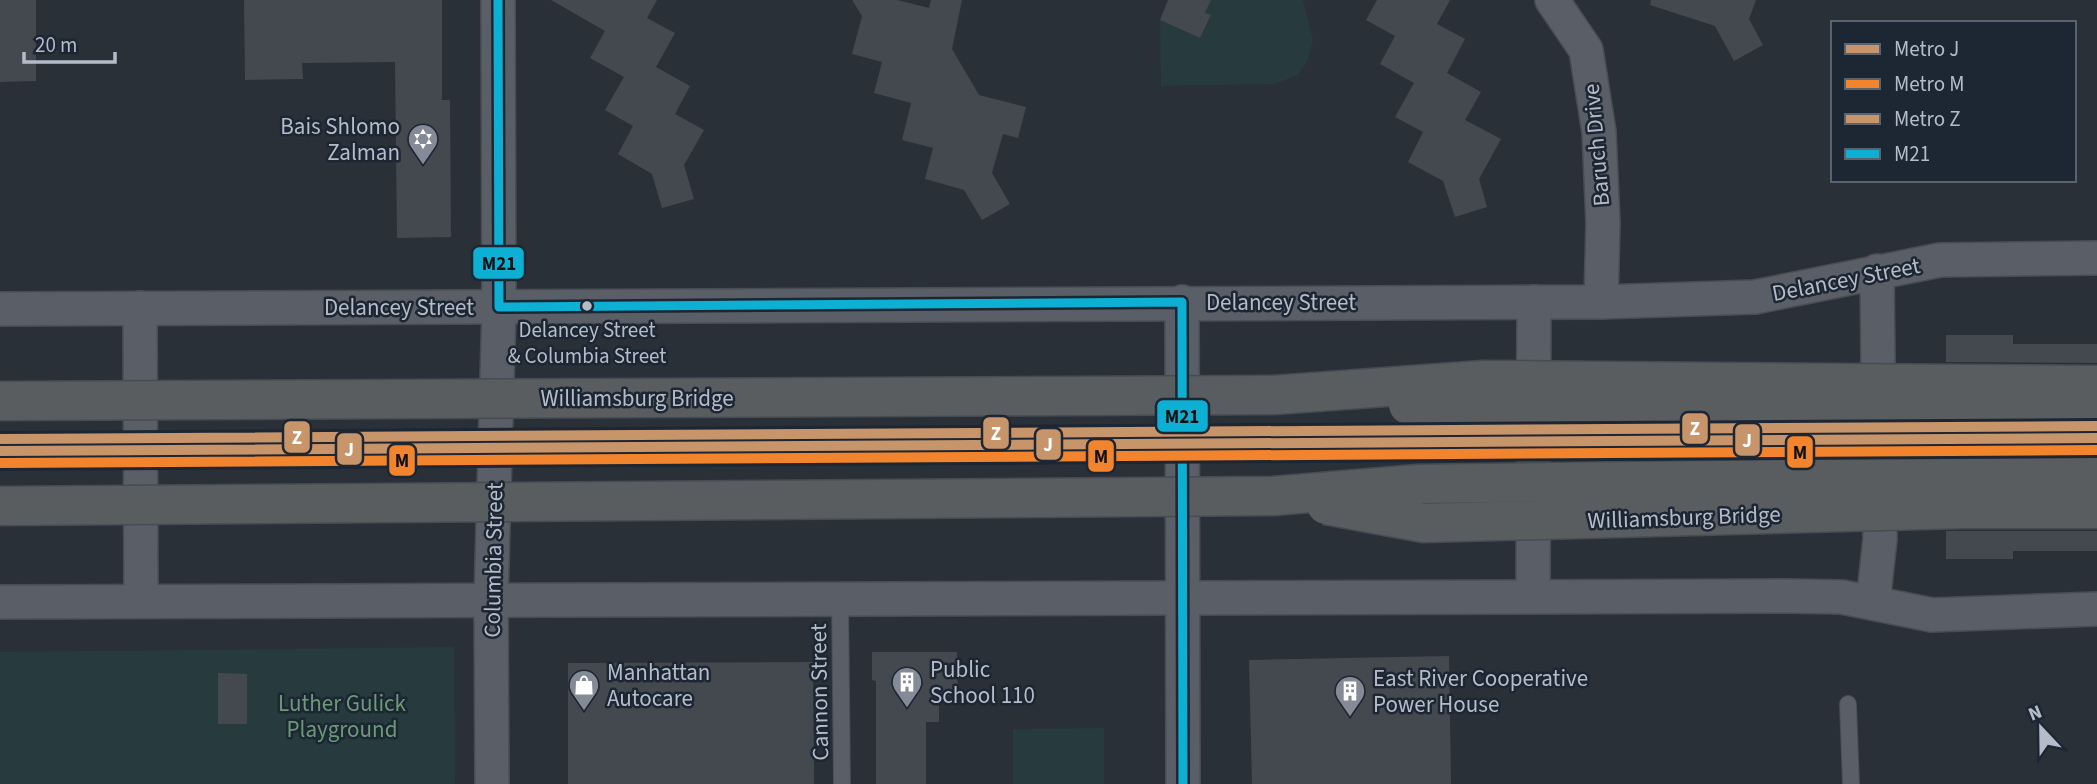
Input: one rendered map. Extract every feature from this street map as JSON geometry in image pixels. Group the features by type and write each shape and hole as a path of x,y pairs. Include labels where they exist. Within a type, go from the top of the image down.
{"highway":[{"name":"Williamsburg Bridge","path":"0,401 1274,395 1483,380 2097,386"},
{"name":"Williamsburg Bridge","path":"1274,395 1493,411 2097,413"},
{"name":"Williamsburg Bridge","path":"0,506 1273,496 1418,484 2097,475"},
{"name":"Williamsburg Bridge","path":"1273,496 1424,523 2097,509"}],"street":[{"name":"Columbia Street","path":"492,784 491,600 499,307 498,0"},
{"name":"Baruch Drive","path":"1552,0 1586,50 1599,132 1603,223 1601,302"},
{"name":"Delancey Street","path":"0,309 1601,302 1755,298 1940,260 2097,258"},
{"path":"1872,603 1880,539 1877,271"},
{"path":"1182,302 1183,784"},
{"path":"1533,596 1534,302"},
{"path":"140,308 141,601"},
{"path":"0,602 1802,596 1842,597 1932,615 2097,609"}],"lane":[{"name":"Cannon Street","path":"840,599 842,784"},
{"path":"1848,704 1852,784"}],"green space":[{"path":"1211,0 1303,0 1313,40 1308,60 1298,75 1275,84 1161,86 1160,20 1200,38 1211,16 1205,13"},
{"name":"Luther Gulick Playground","path":"454,647 455,784 0,784 0,652"},
{"path":"1104,728 1104,784 1013,784 1013,729"}],"building":[{"path":"0,0 36,0 36,81 0,82"},
{"path":"244,0 442,0 442,100 450,100 451,237 397,238 395,62 302,63 303,79 245,80"},
{"path":"551,0 657,0 647,18 675,33 656,67 690,86 675,114 704,130 684,165 694,199 662,208 652,174 618,154 633,126 605,110 624,77 590,58 605,31"},
{"path":"852,0 897,0 929,8 931,0 962,0 952,49 979,95 1026,107 1018,138 1003,134 992,173 1010,204 982,220 964,190 925,179 933,148 902,140 911,103 874,93 882,62 852,54 862,16"},
{"path":"1168,0 1211,0 1205,13 1211,15 1200,38 1160,20"},
{"path":"1377,0 1450,0 1437,24 1465,39 1447,73 1481,92 1465,120 1501,139 1479,179 1487,207 1455,217 1443,181 1408,162 1423,132 1395,117 1414,83 1380,64 1395,36 1366,20"},
{"path":"1651,0 1756,0 1749,19 1763,45 1734,61 1715,26 1650,5"},
{"path":"1946,335 2013,335 2013,344 2097,344 2097,363 1946,362"},
{"path":"1946,434 2097,435 2097,453 1946,455"},
{"path":"1946,531 2097,531 2097,551 2013,551 2013,559 1946,559"},
{"name":"Public School 110","path":"872,652 957,652 958,696 939,696 939,722 926,722 926,784 876,784 876,681 872,680"},
{"name":"East River Cooperative Power House","path":"1449,656 1451,784 1252,784 1249,660"},
{"path":"813,662 814,784 568,784 568,663"},
{"path":"218,673 247,674 247,724 218,724"}],"metro line":[{"name":"Z","path":"0,439 2097,426"},
{"name":"J","path":"0,451 2097,438"},
{"name":"M","path":"0,463 2097,450"}],"transit line":[{"name":"M21","path":"498,0 499,307 1182,302 1183,784"}],"place":[{"name":"Bais Shlomo Zalman","path":"423,166"},
{"name":"Delancey Street & Columbia Street","path":"587,306"},
{"name":"Public School 110","path":"907,709"},
{"name":"Manhattan Autocare","path":"584,712"},
{"name":"East River Cooperative Power House","path":"1350,718"}]}
